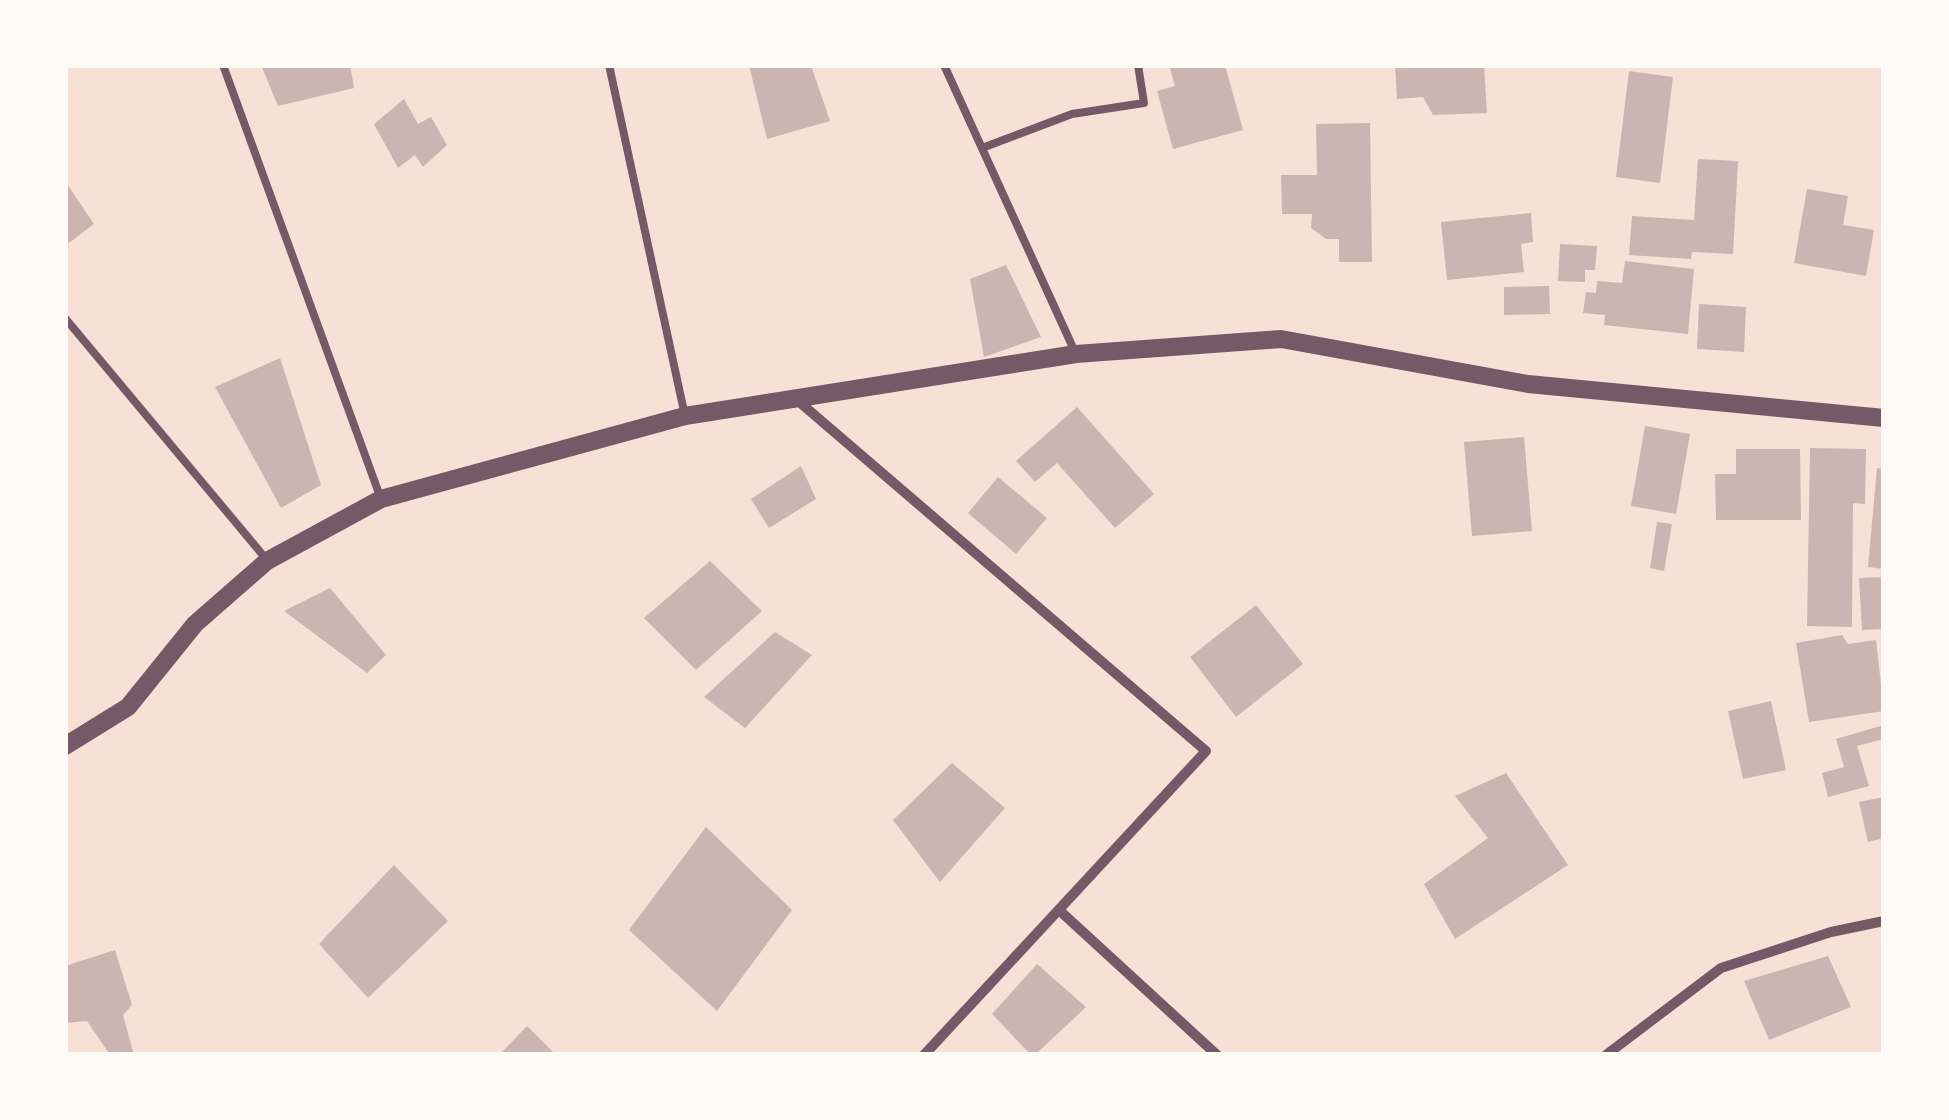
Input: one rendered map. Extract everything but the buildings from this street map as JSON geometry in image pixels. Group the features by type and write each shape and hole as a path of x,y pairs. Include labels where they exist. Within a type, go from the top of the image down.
{"street":[{"path":"65,746 128,707 196,624 268,561 381,499 685,416 1076,354 1281,339 1528,384 1884,418"},
{"path":"796,399 1206,751 924,1055"},
{"path":"1060,910 1217,1055"},
{"path":"1606,1055 1721,968 1830,932 1884,921"}],"lane":[{"path":"222,65 381,499"},
{"path":"609,65 685,416"},
{"path":"944,65 1076,354"},
{"path":"982,148 1072,114 1144,103 1138,65"},
{"path":"65,318 268,561"}]}
